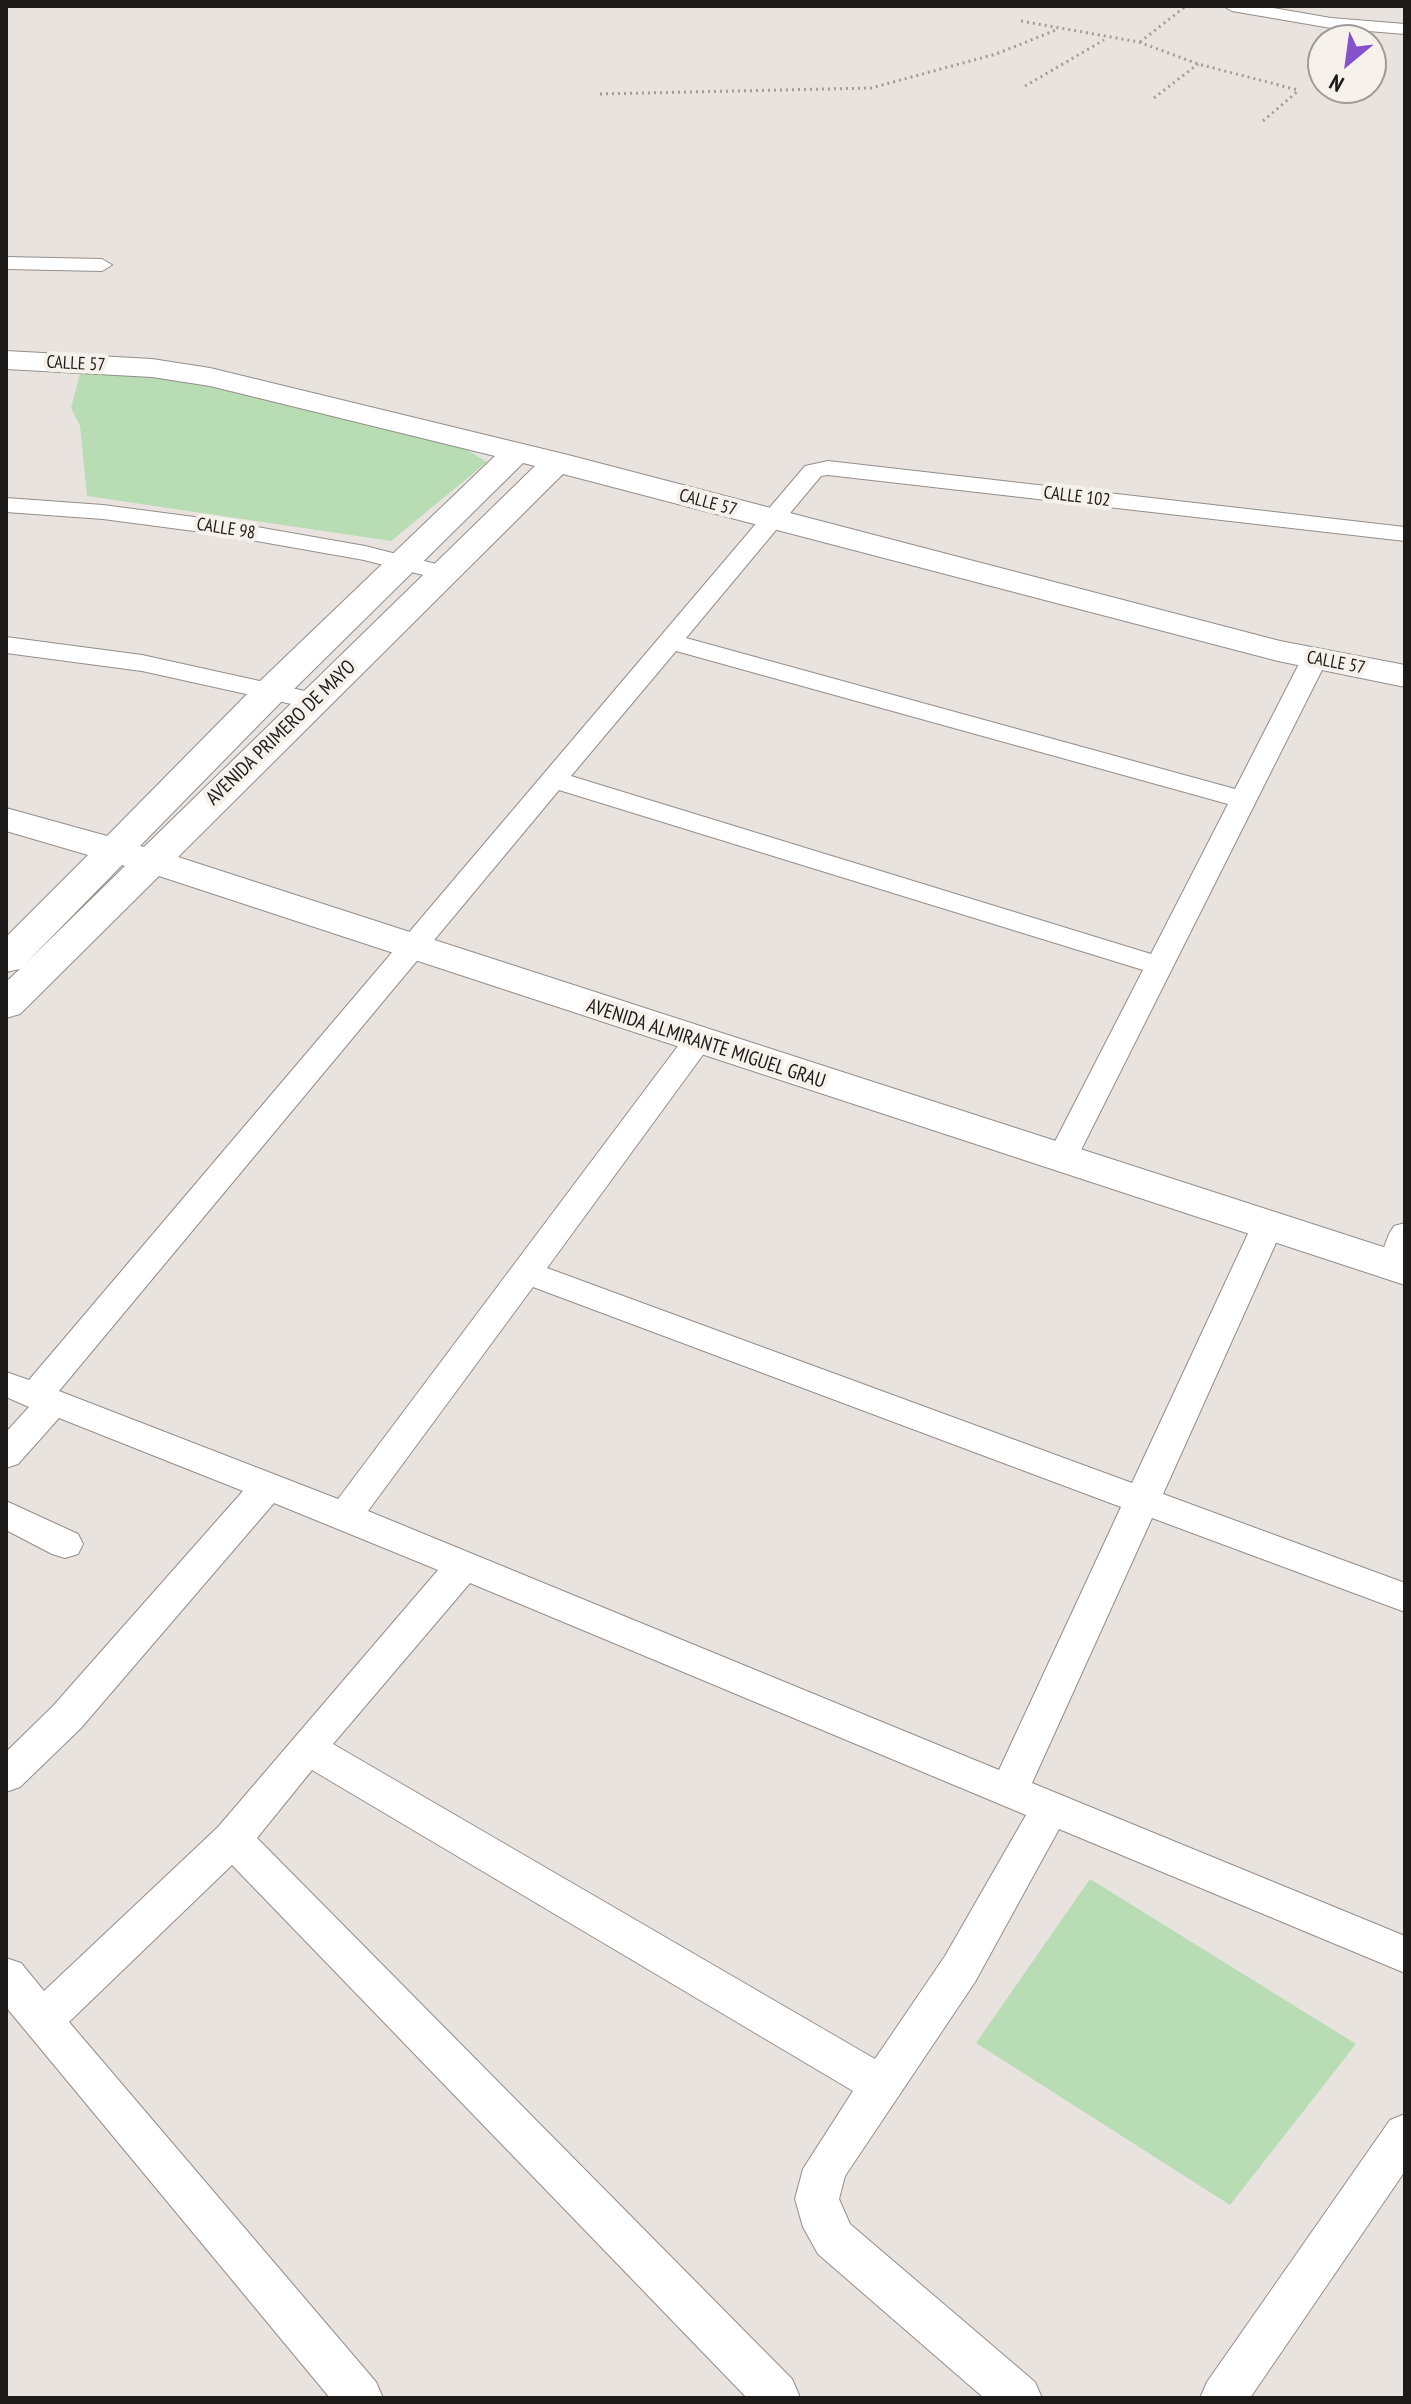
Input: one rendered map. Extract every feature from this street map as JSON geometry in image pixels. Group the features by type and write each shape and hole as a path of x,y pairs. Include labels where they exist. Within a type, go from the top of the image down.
{"street":[{"path":"1232,6 1349,24"},
{"path":"6,263 102,265"},
{"name":"CALLE 57","path":"6,360 188,373 557,462 1314,660 1405,676"},
{"name":"AVENIDA PRIMERO DE MAYO","path":"6,1005 271,691 517,452"},
{"name":"AVENIDA PRIMERO DE MAYO","path":"6,960 314,701 557,462"},
{"name":"CALLE 102","path":"6,1455 32,1394 415,948 809,474 828,468 1405,534"},
{"name":"CALLE 98","path":"6,505 103,512 203,525 405,561 443,573"},
{"path":"669,641 1243,800"},
{"path":"6,645 142,663 314,701"},
{"path":"1062,1159 1314,660"},
{"path":"554,780 1160,966"},
{"name":"AVENIDA ALMIRANTE MIGUEL GRAU","path":"6,819 133,855 1268,1225 1401,1257"},
{"path":"345,1516 698,1041"},
{"path":"1010,1789 1268,1225"},
{"path":"526,1272 1405,1598"},
{"path":"32,1394 345,1516 1052,1806 1405,1955"},
{"path":"6,1776 67,1717 268,1486"},
{"path":"6,1514 65,1544"},
{"path":"41,2021 232,1839 464,1565"},
{"path":"307,1748 881,2085"},
{"path":"1019,2398 834,2239 825,2227 817,2199 818,2184 960,1969 1052,1806"},
{"path":"232,1839 776,2395"},
{"path":"6,1976 360,2398"},
{"path":"1223,2398 1405,2134"}],"path":[{"path":"1139,42 1186,6"},
{"path":"1021,21 1106,39 1139,42 1198,64 1298,90 1263,121"},
{"path":"600,94 871,88 996,54 1056,30"},
{"path":"1025,86 1106,39"},
{"path":"1154,98 1198,64"}],"green space":[{"path":"81,370 202,382 459,445 487,462 391,541 87,496 80,426 71,408"},
{"path":"1090,1879 1356,2044 1230,2205 976,2043"}]}
